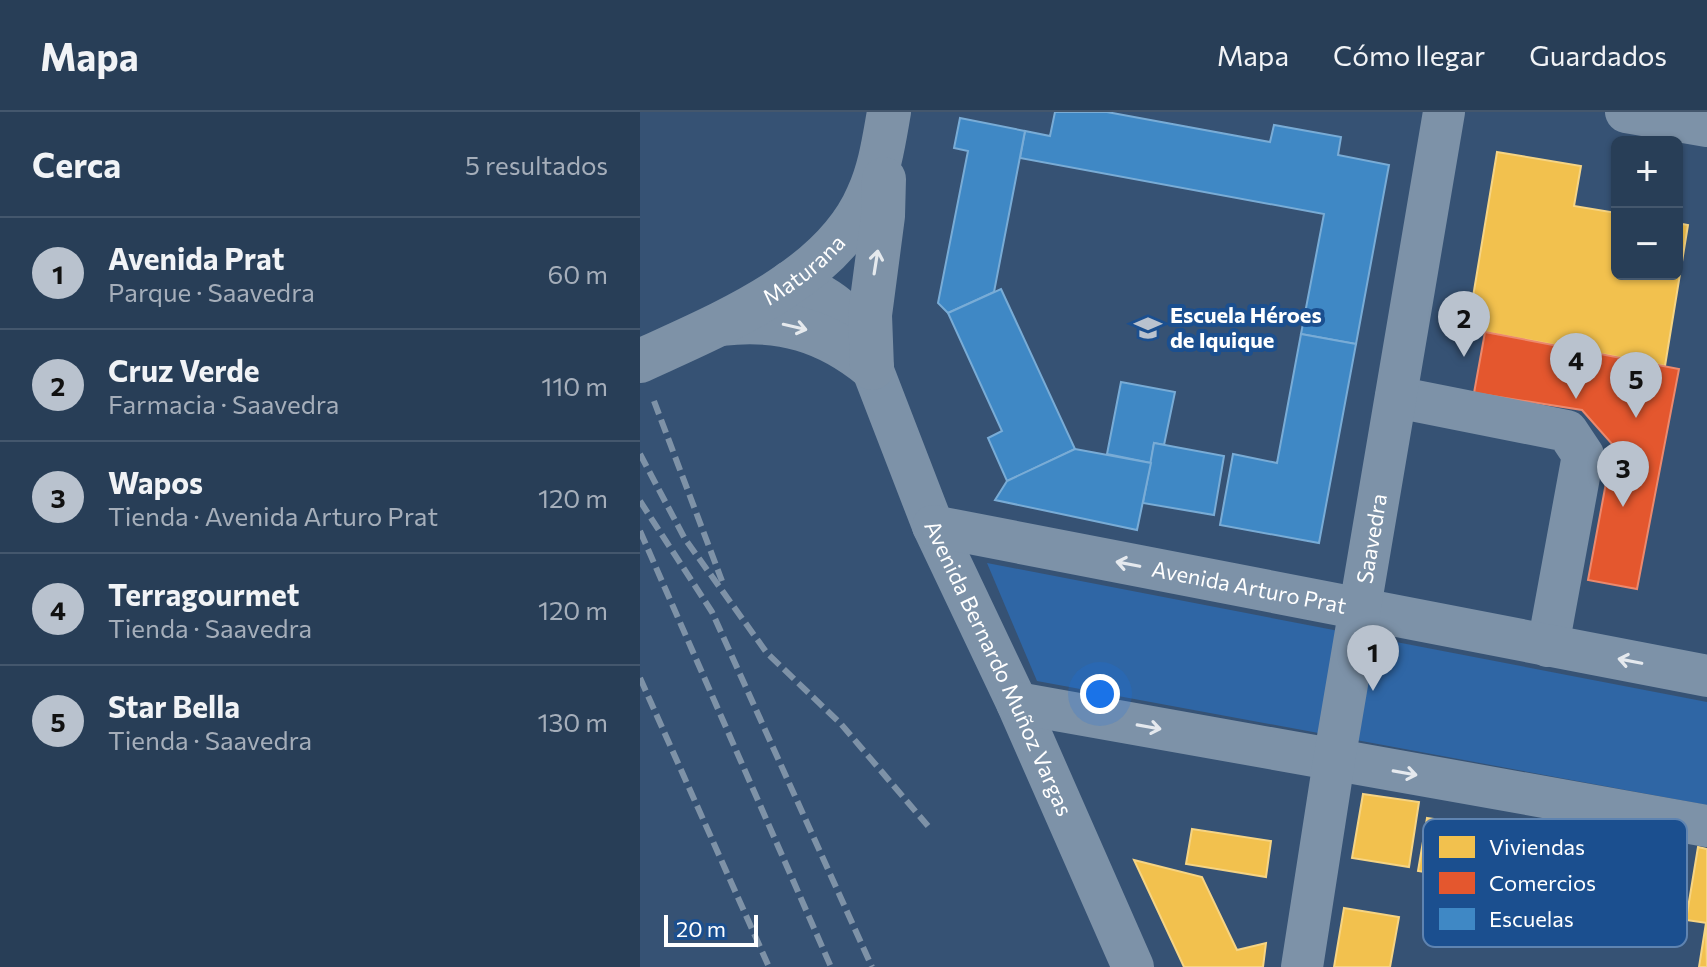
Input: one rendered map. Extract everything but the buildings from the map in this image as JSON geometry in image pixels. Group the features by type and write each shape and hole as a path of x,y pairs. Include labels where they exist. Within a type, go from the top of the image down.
{"highway":[{"name":"Maturana","path":"640,361 718,325 791,282 814,263 848,229 868,197 886,132"},
{"path":"872,368 870,315 883,216 886,132"},
{"path":"791,282 824,298 848,316 857,329 872,368"},
{"path":"718,325 765,321 809,330 832,339 872,368"}],"street":[{"name":"Saavedra","path":"1302,967 1444,112"},
{"path":"1626,112 1707,126"},
{"name":"Avenida Bernardo Muñoz Vargas","path":"872,368 933,526 1017,703 1133,967"},
{"path":"1396,397 1567,431 1583,455 1548,646"},
{"name":"Avenida Arturo Prat","path":"933,526 1707,676"},
{"path":"1017,703 1667,819"},
{"path":"1687,823 1707,826"}],"shaded area":[{"path":"987,563 1707,702 1707,805 1037,681"}],"railway":[{"path":"654,401 722,581"},
{"path":"640,454 685,539 767,653 841,724 928,826"},
{"path":"640,501 712,612 872,967"},
{"path":"640,531 831,967"},
{"path":"640,678 769,967"}],"place":[{"name":"Escuela Héroes de Iquique","path":"1148,328"},
{"name":"Cruz Verde","path":"1464,357"},
{"name":"Terragourmet","path":"1576,399"},
{"name":"Star Bella","path":"1636,418"},
{"name":"Wapos","path":"1623,507"},
{"name":"Avenida Prat","path":"1373,691"}]}
